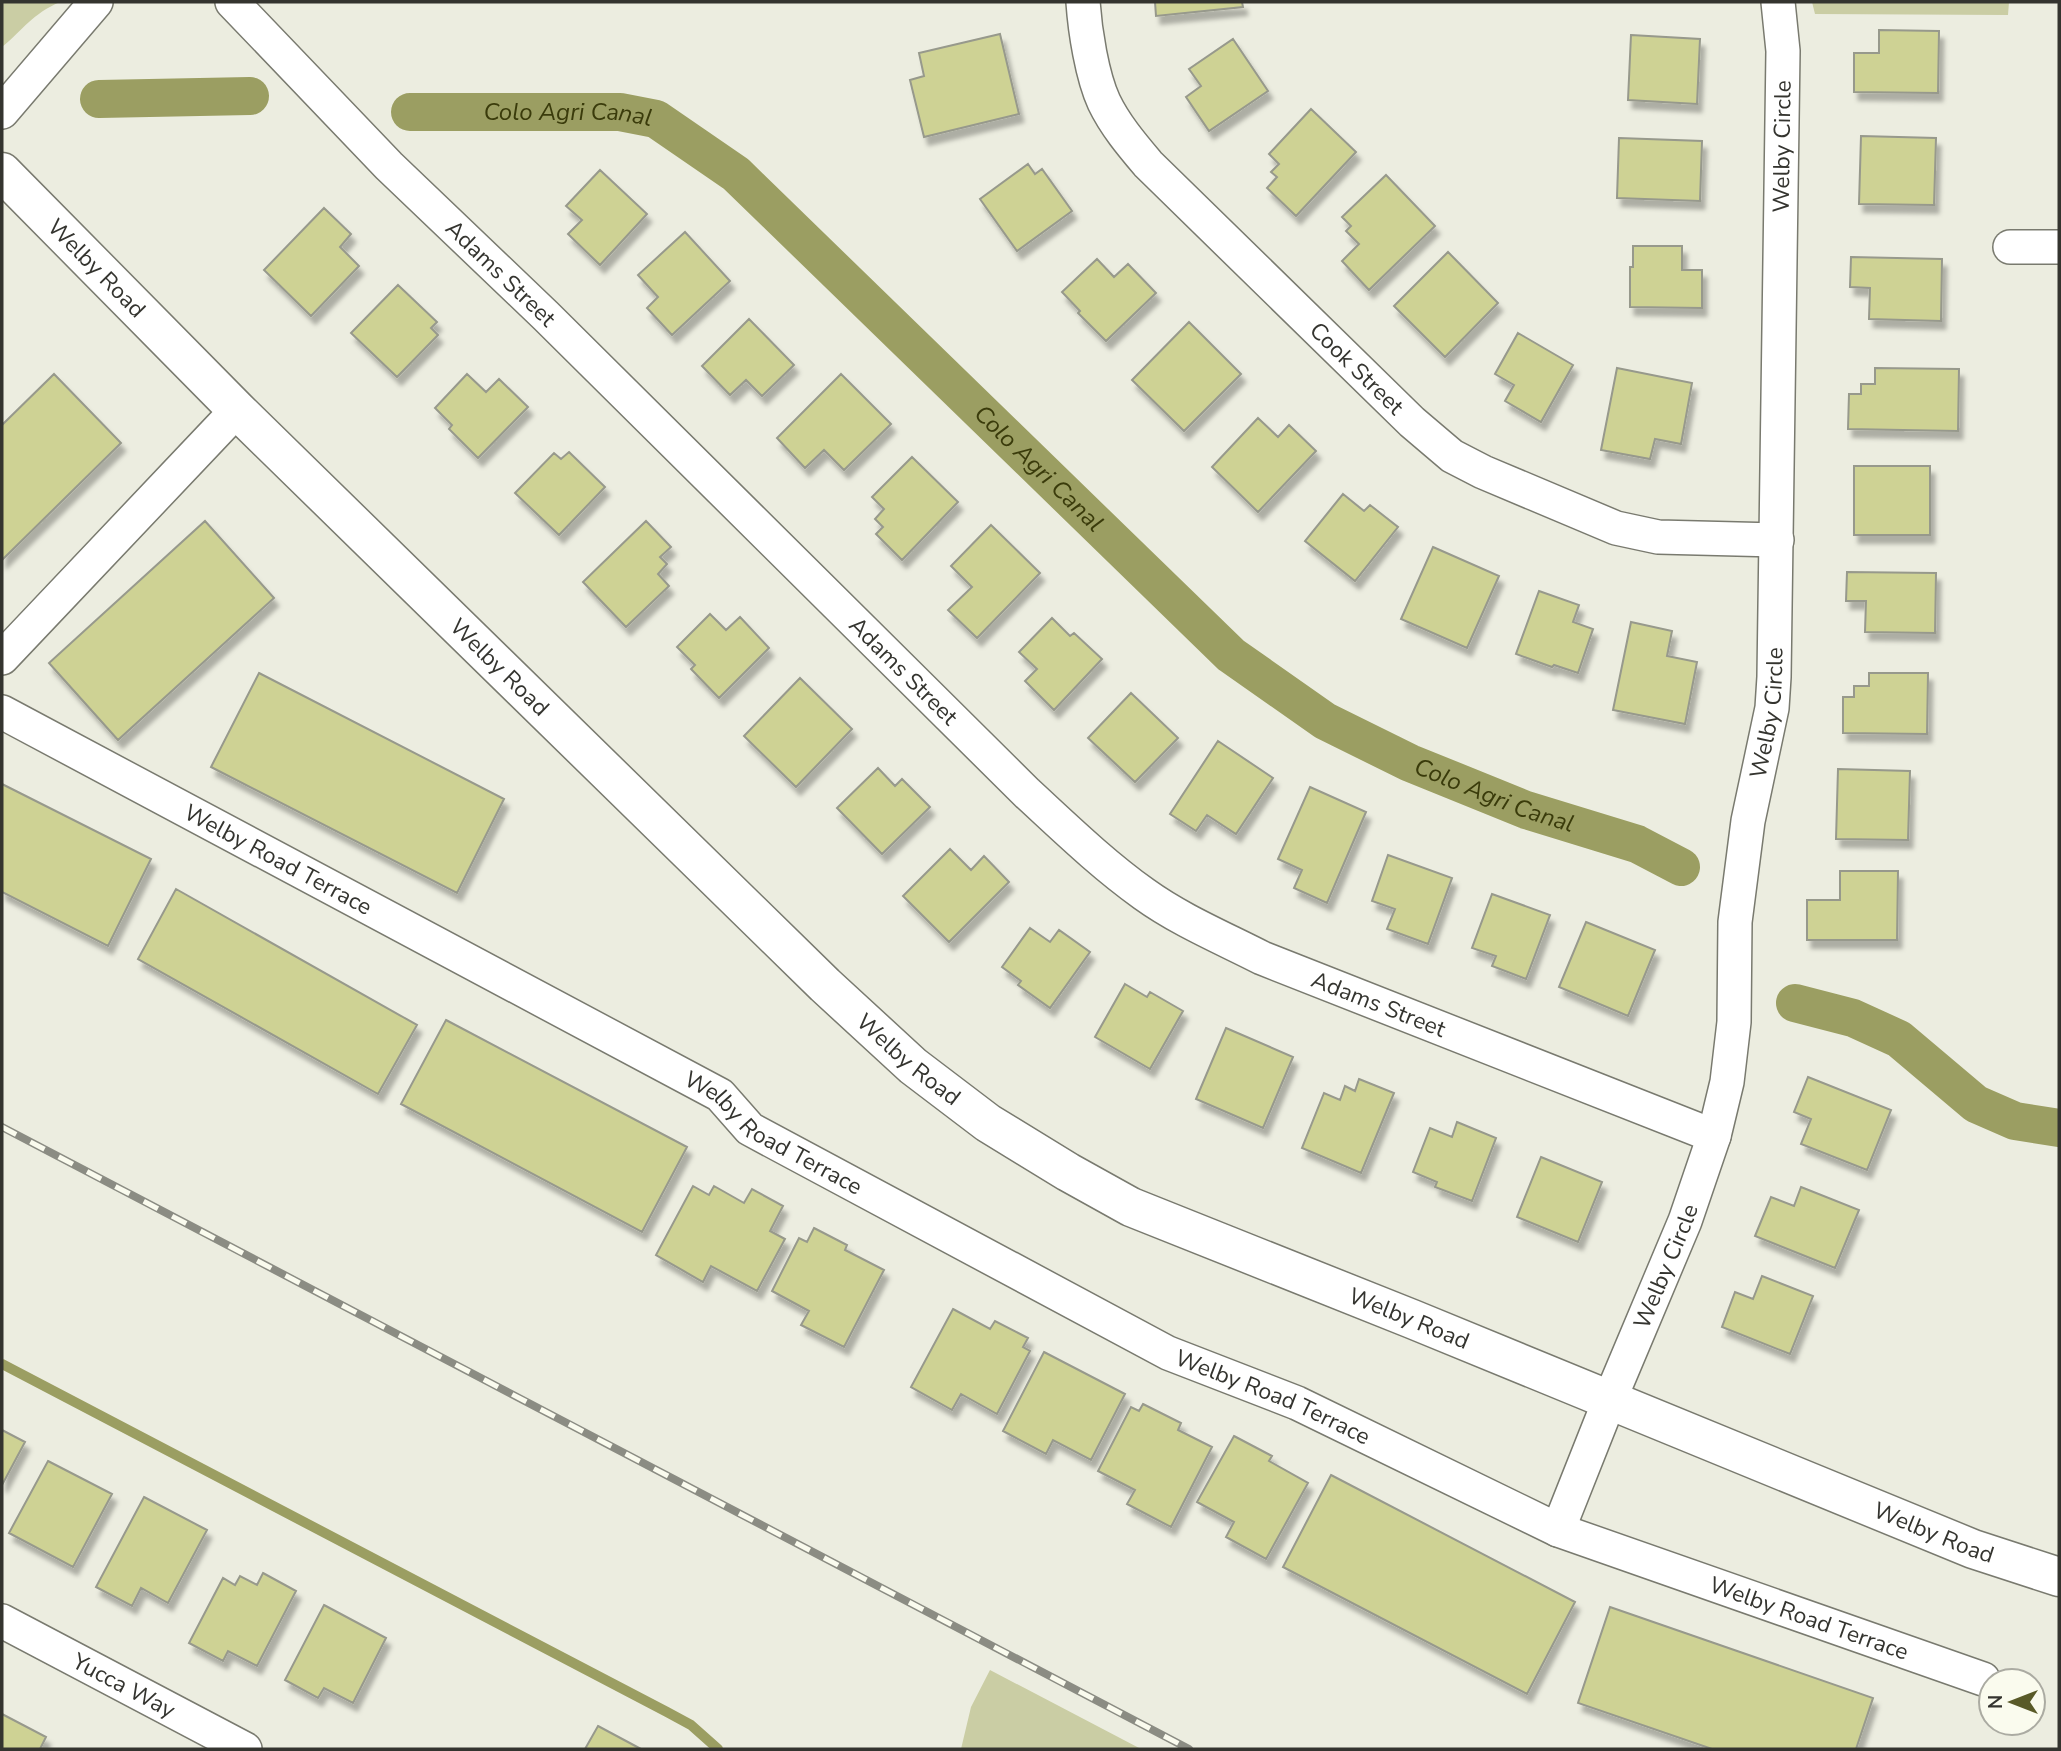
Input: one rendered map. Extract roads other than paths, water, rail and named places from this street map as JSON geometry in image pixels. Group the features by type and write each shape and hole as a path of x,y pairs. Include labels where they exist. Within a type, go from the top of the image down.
{"street":[{"path":"2,112 96,2"},
{"name":"Adams Street","path":"232,2 389,166 546,316 1027,793 1090,851 1146,895 1198,926 1262,958 1714,1136"},
{"name":"Cook Street","path":"1083,2 1090,54 1104,102 1147,164 1412,422 1452,456 1483,472 1616,528 1658,537 1777,540"},
{"name":"Welby Circle","path":"1610,1399 1685,1221 1714,1136 1727,1082 1734,1022 1735,922 1748,821 1772,708 1777,540 1783,51 1778,2"},
{"name":"Welby Road","path":"2,172 237,410 825,985 913,1066 988,1123 1132,1207 1610,1399 1973,1549 2059,1577"},
{"path":"2010,247 2059,247"},
{"path":"2,658 237,410"},
{"name":"Welby Road Terrace","path":"2,712 720,1095 750,1129 1168,1353 1297,1403 1558,1530 1977,1676"},
{"path":"1558,1530 1610,1399"},
{"name":"Yucca Way","path":"2,1621 246,1749"}],"waterway":[{"name":"Colo Agri Canal","path":"99,99 250,96"},
{"name":"Colo Agri Canal","path":"410,112 620,112 656,119 736,174 1231,655 1325,721 1410,763 1526,810 1637,844 1681,867"},
{"name":"Colo Agri Canal","path":"1795,1003 1853,1018 1899,1039 1976,1104 2015,1121 2059,1128"},
{"path":"2,1364 667,1712 691,1725 718,1749"}],"railway":[{"path":"2,1127 1189,1749"}]}
